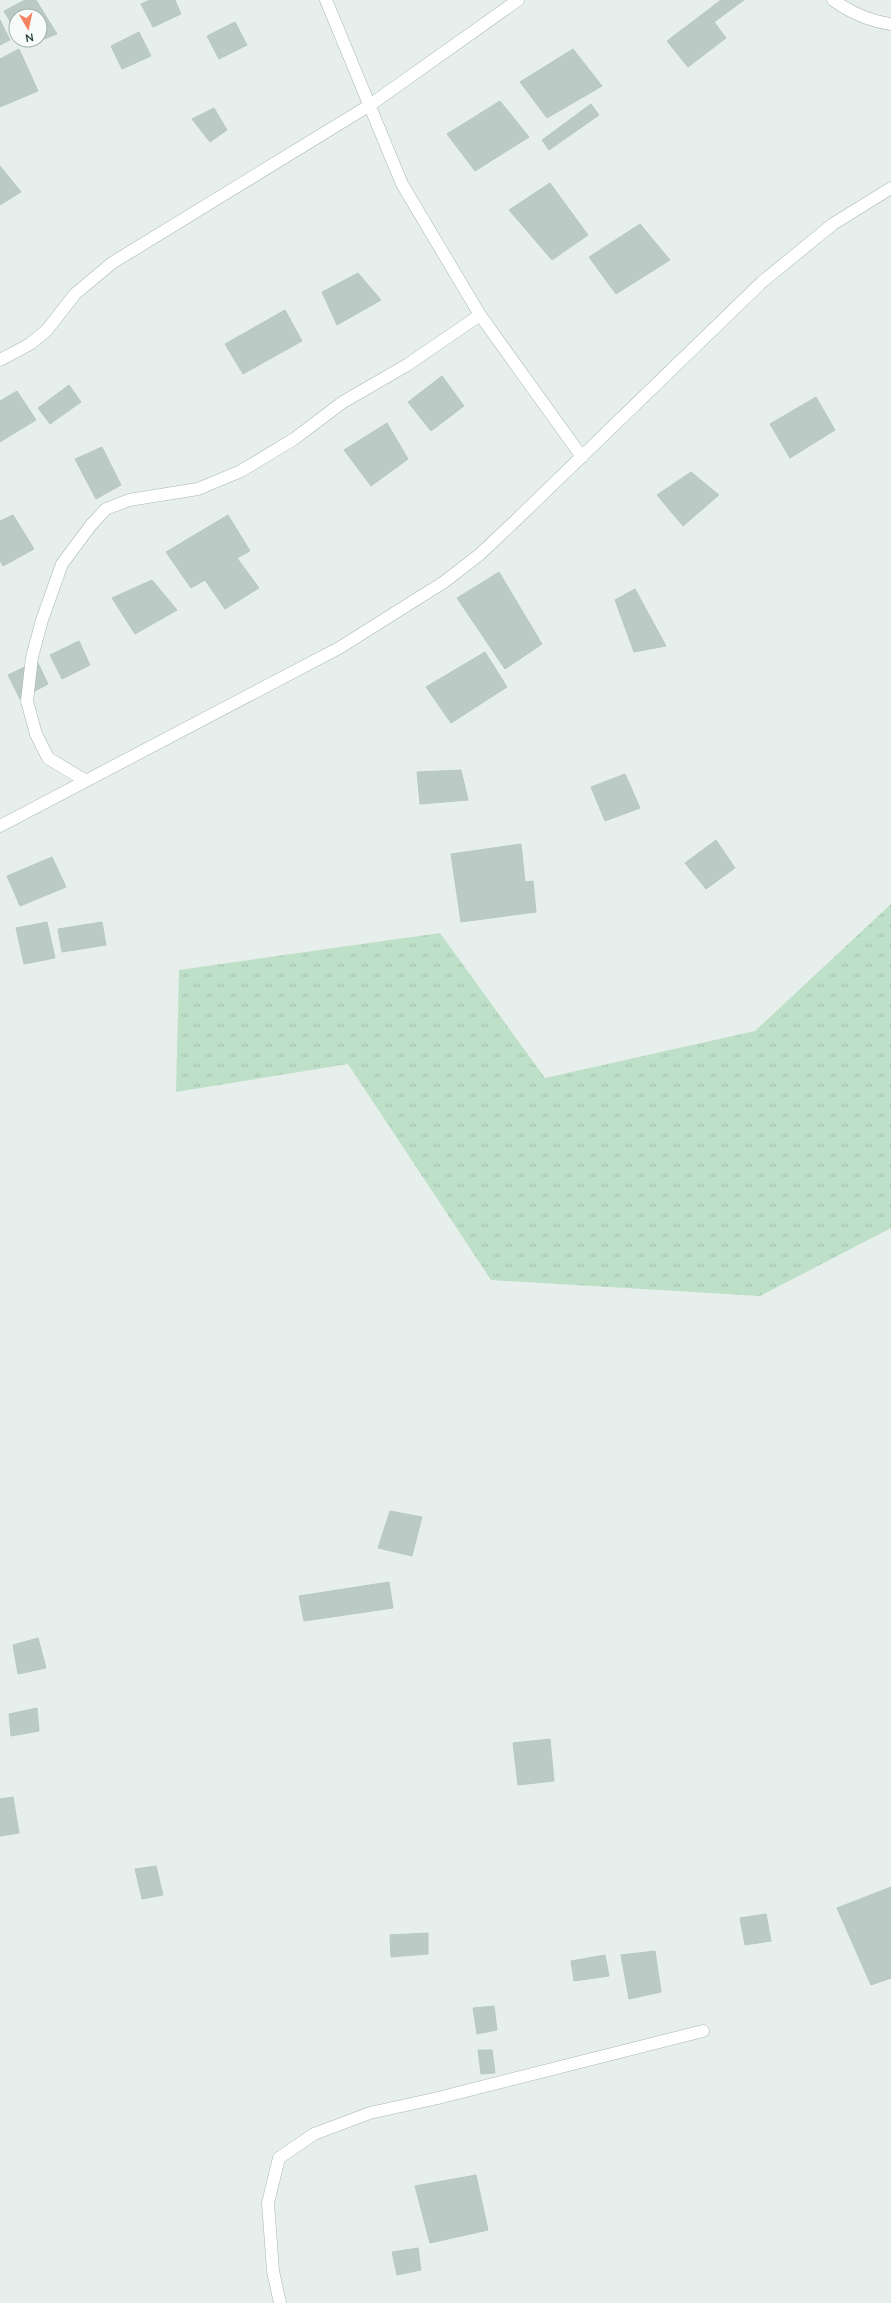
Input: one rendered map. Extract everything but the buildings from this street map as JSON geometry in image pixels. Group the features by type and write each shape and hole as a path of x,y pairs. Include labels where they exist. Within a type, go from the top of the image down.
{"street":[{"path":"326,0 402,184 480,315 582,457"},
{"path":"0,360 30,344 42,334 75,294 112,263 370,105 518,0"},
{"path":"833,0 850,12 874,21 891,24"},
{"path":"0,826 339,648 444,582 479,555 762,282 833,224 891,188"},
{"path":"86,782 48,758 36,734 27,701 32,657 42,620 62,564 91,525 106,509 129,500 198,489 241,471 294,440 343,402 407,365 480,315"},
{"path":"280,2303 273,2271 268,2203 279,2158 314,2134 370,2113 438,2098 703,2031"}],"green space":[{"path":"891,904 891,1228 760,1296 491,1280 348,1064 176,1092 179,970 440,933 545,1078 755,1031"}]}
